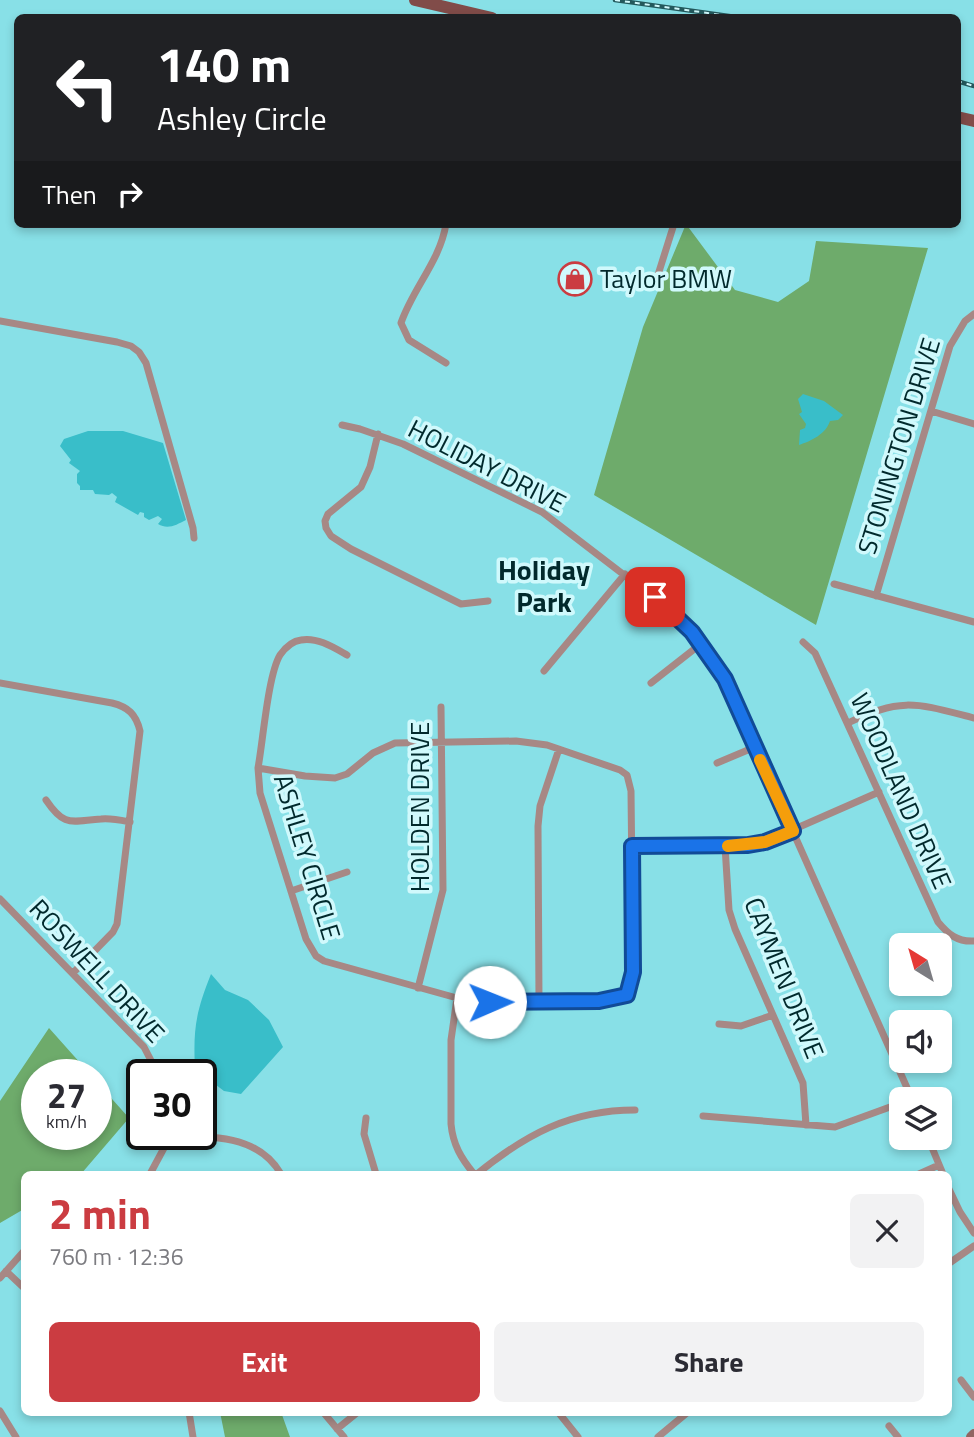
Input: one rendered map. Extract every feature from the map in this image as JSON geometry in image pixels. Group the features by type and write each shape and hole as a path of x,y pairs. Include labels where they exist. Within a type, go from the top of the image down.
{"main road":[{"path":"415,0 475,14"}],"street":[{"path":"445,228 435,259 406,308 401,323 409,340 446,363"},
{"path":"657,278 673,228"},
{"name":"STONINGTON DRIVE","path":"876,596 950,346 965,321 974,314"},
{"path":"0,321 117,341 139,352 149,370 161,410 194,538"},
{"path":"931,411 974,424"},
{"name":"HOLIDAY DRIVE","path":"342,425 378,434 403,444 542,512 675,614 702,643 725,679 907,1087"},
{"path":"378,434 370,467 361,487 328,514 325,521 331,536 351,549 461,604 488,601"},
{"path":"544,671 625,574"},
{"path":"834,584 974,622"},
{"name":"ASHLEY CIRCLE","path":"258,768 335,778 347,774 373,753 395,743 532,741 613,767 628,775 631,791 633,972 627,995 611,1000 490,1002 457,998 324,961 316,956 306,939 290,891 260,793 258,768 274,673 284,649 292,642 313,640 347,655"},
{"name":"WOODLAND DRIVE","path":"803,642 815,653 938,922 947,933 957,939 974,941"},
{"path":"651,683 702,643"},
{"path":"0,683 124,706 138,721 140,731 117,924 113,932 74,973"},
{"path":"848,723 870,712 901,704 932,707 974,718"},
{"name":"HOLDEN DRIVE","path":"418,988 443,890 441,708"},
{"path":"718,764 755,747"},
{"path":"540,1001 538,826 540,806 559,750"},
{"path":"632,846 725,846 765,842 879,792"},
{"path":"46,800 61,819 70,822 101,819 130,822"},
{"name":"CAYMEN DRIVE","path":"725,846 729,910 803,1083 806,1125"},
{"path":"290,891 347,872"},
{"name":"ROSWELL DRIVE","path":"0,900 74,973 144,1048 150,1059"},
{"path":"457,998 451,1040 452,1138 473,1171"},
{"path":"719,1024 741,1026 773,1015"},
{"path":"703,1116 835,1127 889,1107"},
{"path":"479,1171 519,1142 538,1132 591,1114 635,1110"},
{"path":"366,1118 364,1134 375,1171"},
{"path":"217,1138 260,1150 279,1171"},
{"path":"152,1171 163,1150"},
{"path":"933,1150 942,1171"},
{"path":"926,1171 939,1165"},
{"path":"952,1195 974,1233"},
{"path":"952,1261 974,1246"},
{"path":"21,1254 3,1274 21,1286"},
{"path":"961,1380 974,1397"},
{"path":"0,1411 16,1437"},
{"path":"189,1416 192,1437"},
{"path":"326,1416 344,1437"},
{"path":"337,1429 353,1416"},
{"path":"561,1416 578,1437"},
{"path":"658,1437 683,1416"},
{"path":"889,1426 898,1437"}],"green space":[{"path":"684,228 689,228 735,290 778,302 809,281 816,241 928,248 816,625 594,495 643,327"},
{"path":"49,1028 77,1059 28,1059"},
{"path":"21,1070 21,1150 102,1150 84,1171 21,1171 21,1211 0,1223 0,1101"},
{"path":"112,1099 126,1115 126,1122 112,1138"},
{"path":"221,1416 282,1416 290,1437 225,1437"}],"water":[{"path":"803,394 824,401 843,415 838,420 830,421 818,436 799,445 800,430 805,428 806,424 799,414 802,412 798,399"},
{"path":"88,431 123,431 163,443 186,520 165,527 158,524 162,519 158,516 149,520 144,517 144,513 140,512 138,515 115,502 117,497 112,493 95,494 93,490 80,490 77,474 80,471 69,463 71,460 60,446 64,439"},
{"path":"211,974 225,990 248,1000 269,1020 283,1047 241,1094 224,1091 217,1086 217,1059 195,1059 197,1020"}],"railway":[{"path":"615,0 715,14"},
{"path":"961,82 974,86"}],"slow traffic":[{"path":"728,846 765,842 793,831 760,760"}],"place":[{"name":"Taylor BMW","path":"575,279"}],"district":[{"name":"Holiday Park","path":"544,586"}],"route":[{"path":"490,1002 599,1001 627,995 633,972 632,846 748,845 765,842 793,831 725,679 702,643 655,597"}]}
